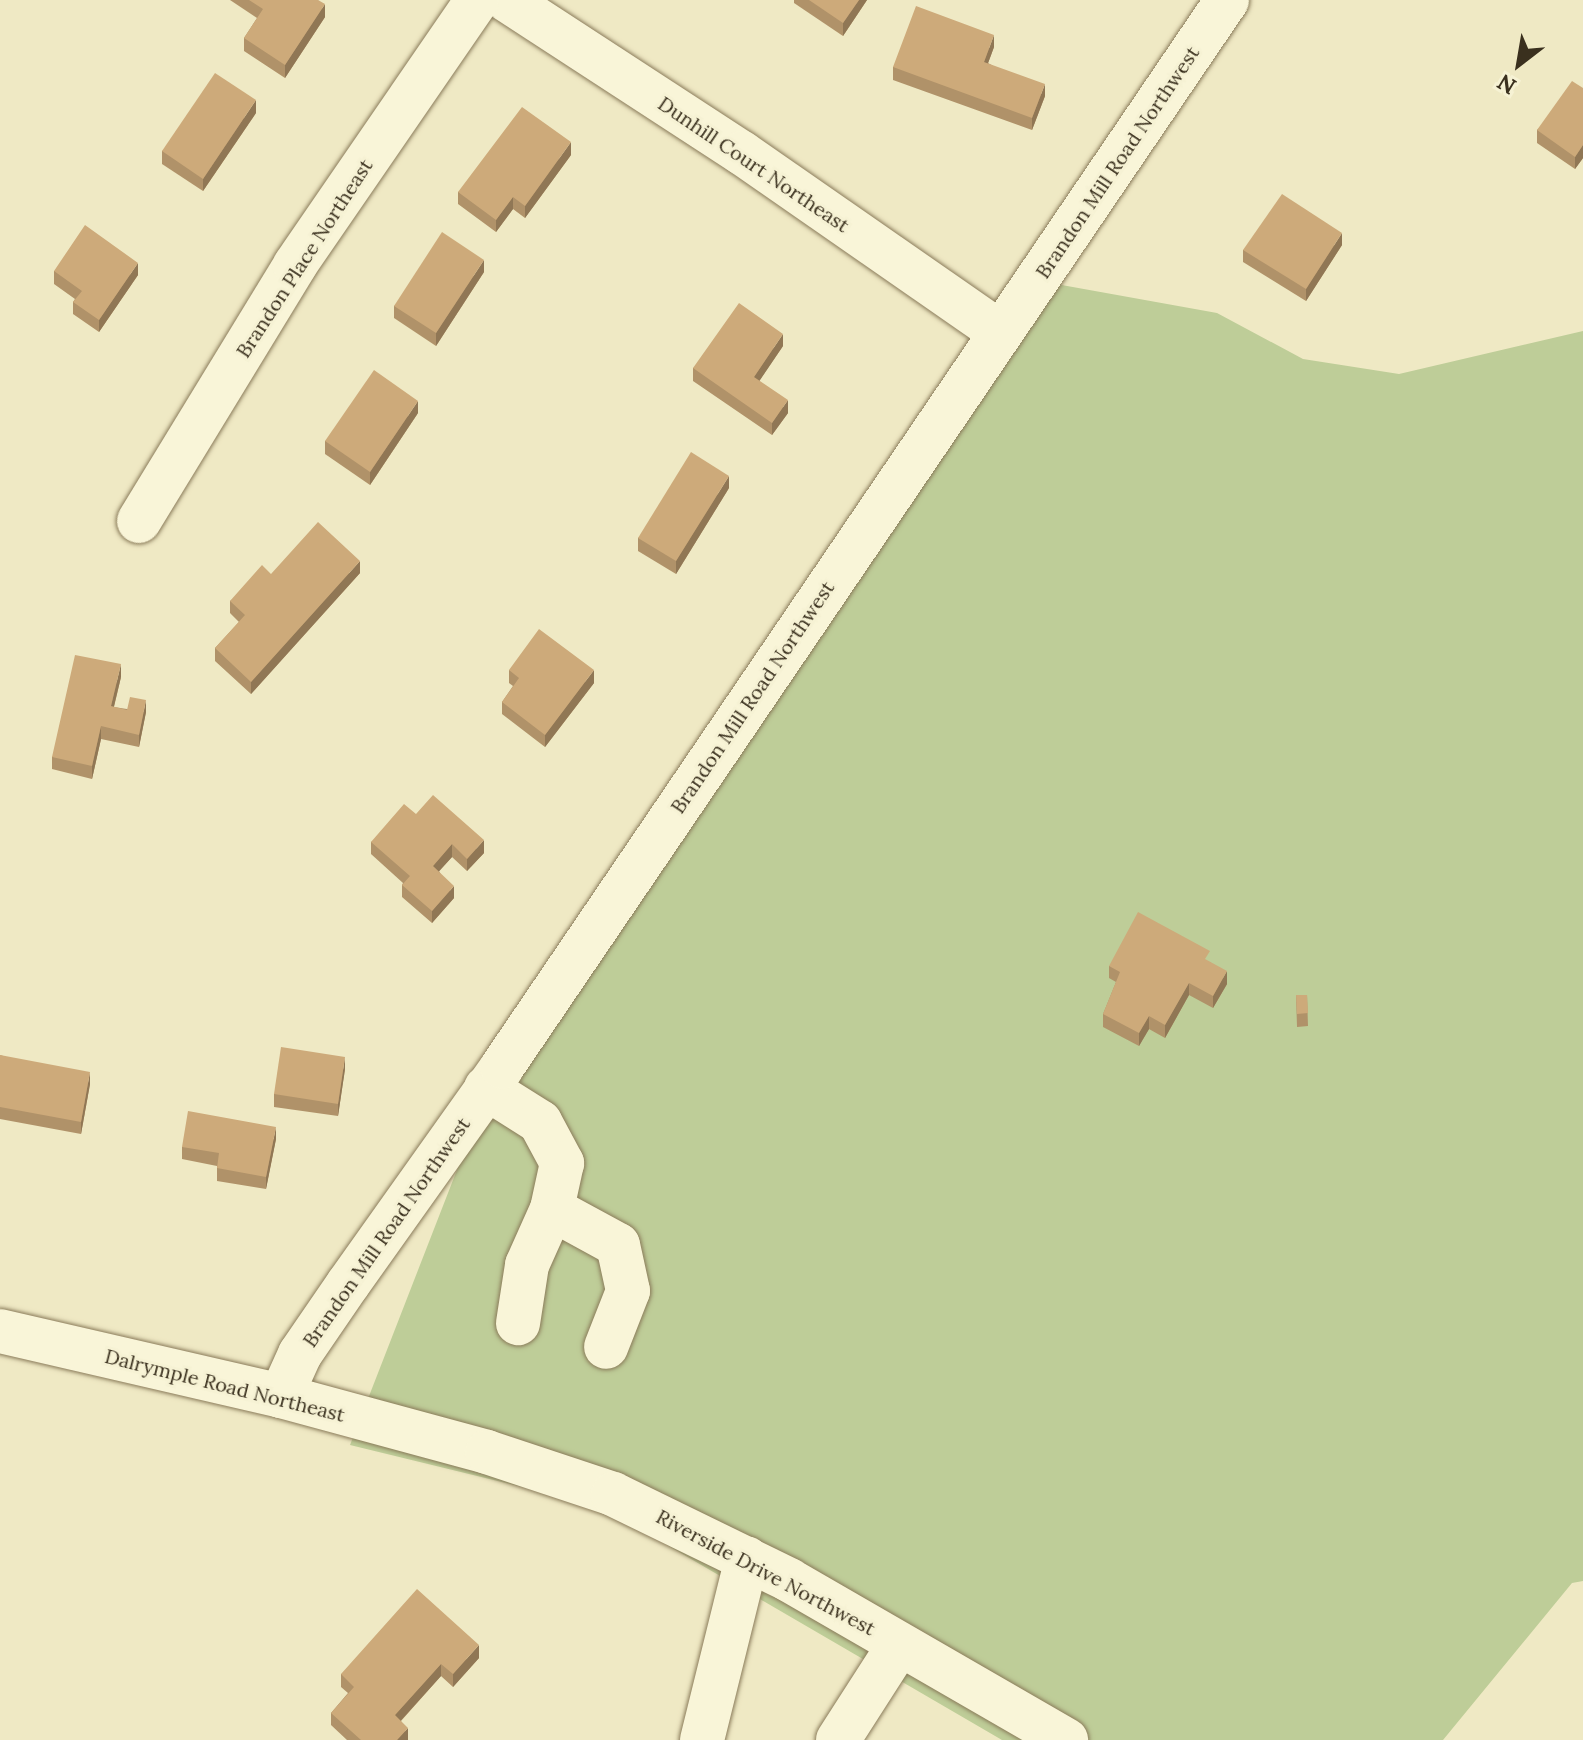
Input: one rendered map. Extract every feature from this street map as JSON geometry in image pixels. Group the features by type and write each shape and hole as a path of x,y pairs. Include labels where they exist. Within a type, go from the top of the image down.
{"street":[{"name":"Brandon Place Northeast","path":"139,521 295,265 477,0"},
{"name":"Dunhill Court Northeast","path":"507,0 742,153 1000,332"},
{"name":"Brandon Mill Road Northwest","path":"281,1396 308,1342 486,1088 1227,0"},
{"path":"486,1088 540,1122 562,1163 552,1209 527,1265 518,1323"},
{"path":"552,1209 618,1245 628,1291 606,1347"},
{"name":"Dalrymple Road Northeast","path":"0,1331 281,1396 449,1442"},
{"name":"Riverside Drive Northwest","path":"449,1442 613,1494 747,1558 1066,1740"},
{"path":"702,1740 747,1558"},
{"path":"838,1740 899,1645"}],"green space":[{"path":"1045,282 1217,313 1303,359 1399,374 1583,331 1583,1581 1572,1583 1443,1740 1002,1740 600,1506 350,1445 490,1085"}],"building":[{"path":"249,0 318,0 325,4 285,65 244,38 263,9"},
{"path":"809,0 859,0 843,23"},
{"path":"916,6 994,35 984,62 1045,84 1032,118 893,67"},
{"path":"215,73 256,100 203,179 162,151"},
{"path":"1572,81 1583,88 1583,145 1575,157 1537,130"},
{"path":"522,107 571,142 525,206 513,197 496,220 458,192"},
{"path":"1282,194 1342,233 1306,289 1243,250"},
{"path":"85,225 138,263 99,320 73,302 82,291 54,271"},
{"path":"442,232 484,260 436,333 394,306"},
{"path":"739,303 783,334 754,377 788,400 772,423 693,368"},
{"path":"374,370 418,401 370,472 325,441"},
{"path":"691,452 729,476 676,561 638,538"},
{"path":"318,522 360,561 251,682 215,648 245,615 230,601 262,565 271,574"},
{"path":"539,629 594,670 545,735 502,702 519,678 509,670"},
{"path":"75,655 121,664 111,706 127,710 130,697 146,700 139,735 101,726 92,766 52,757"},
{"path":"433,795 484,840 467,859 452,844 433,866 454,886 432,911 402,885 410,876 371,842 404,804 416,814"},
{"path":"1138,912 1210,951 1205,959 1227,971 1213,996 1189,983 1165,1025 1149,1016 1139,1033 1103,1014 1120,972 1109,966"},
{"path":"1296,995 1307,995 1308,1013 1297,1014"},
{"path":"281,1047 345,1057 338,1104 274,1094"},
{"path":"0,1055 90,1072 81,1122 0,1107"},
{"path":"188,1111 276,1127 266,1177 217,1168 219,1153 182,1147"},
{"path":"417,1589 479,1645 453,1674 441,1664 395,1715 408,1728 397,1740 361,1740 331,1713 354,1687 341,1674"}]}
